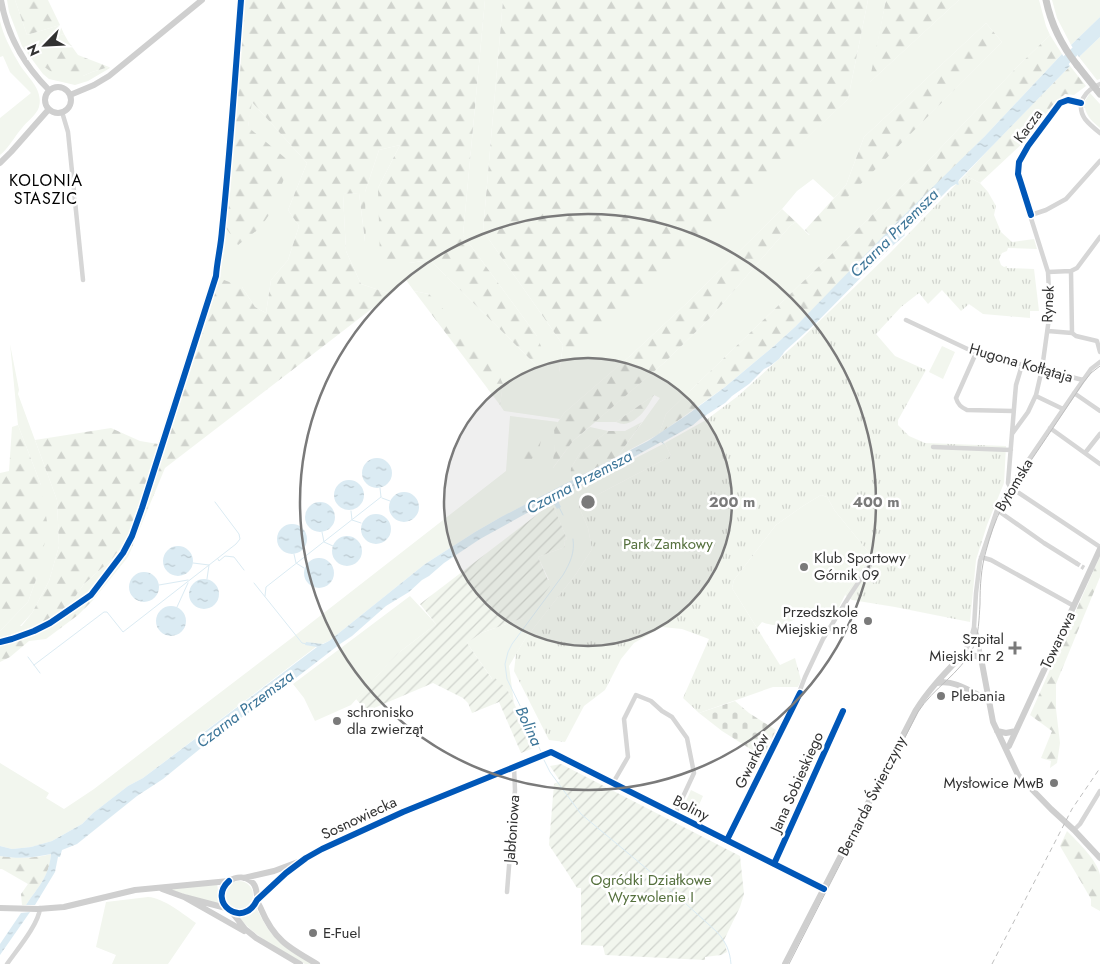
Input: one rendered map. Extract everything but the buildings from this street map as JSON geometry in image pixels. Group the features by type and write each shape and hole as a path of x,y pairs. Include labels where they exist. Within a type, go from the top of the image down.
{"main road":[{"path":"1046,0 1053,24 1063,45 1100,94"}],"street":[{"path":"1,0 7,24 18,50 31,70 49,90"},
{"path":"70,95 94,85 108,76 202,0"},
{"path":"1100,84 1092,87 1081,104 1081,111 1087,122 1100,133"},
{"path":"58,87 67,91 70,95 70,103 62,112 53,112 45,102 45,97 49,90 54,88 58,87"},
{"name":"Kacza","path":"1048,272 1018,174 1018,164 1028,146 1059,104 1066,100 1081,104"},
{"path":"0,163 49,109"},
{"path":"62,112 68,132 83,280"},
{"path":"1031,215 1046,210 1070,196 1100,161"},
{"path":"1071,271 1077,268 1100,237"},
{"name":"Rynek","path":"1012,434 1028,412 1036,396 1042,369 1050,302 1048,272 1071,271 1072,334 1097,341 1100,352"},
{"name":"Hugona Kołłątaja","path":"906,320 976,353 1083,380"},
{"path":"1048,331 1072,334"},
{"path":"976,353 956,398 958,403 967,410 1014,411"},
{"name":"Bytomska","path":"963,654 970,642 974,627 981,557 997,510 1010,487 1083,380 1091,369 1100,362"},
{"path":"1022,365 1016,385 1008,483 1010,487 1100,548"},
{"path":"1074,393 1100,411"},
{"path":"1036,396 1063,409"},
{"path":"1050,428 1100,464"},
{"path":"1085,453 1100,434"},
{"path":"933,447 1010,450"},
{"path":"997,510 1076,563"},
{"name":"Towarowa","path":"1006,748 1009,746 1074,606 1087,570 1100,548"},
{"path":"981,557 991,560 1074,606"},
{"name":"Gwarków","path":"727,840 800,693 822,639 870,565"},
{"name":"Bytomska","path":"974,627 993,722 1018,775 1074,830 1099,858"},
{"path":"963,654 970,654 981,658"},
{"name":"Bernarda Świerczyny","path":"785,964 916,710 928,692 963,654"},
{"path":"946,671 949,682"},
{"path":"937,683 949,682 984,698 988,698"},
{"path":"613,783 628,757 624,719 636,695 651,701 672,717 687,738 694,772 675,814"},
{"name":"Jana Sobieskiego","path":"774,864 843,711"},
{"path":"998,731 1006,733 1016,731"},
{"name":"Boliny","path":"547,753 551,752 824,889"},
{"name":"Sosnowiecka","path":"0,908 64,907 135,890 229,881 234,878 244,878 274,871 306,858 395,815 547,753"},
{"name":"Jabłoniowa","path":"507,892 515,790 514,767"},
{"path":"1074,830 1080,824 1100,791"},
{"name":"Sosnowiecka","path":"158,888 239,914 245,913 286,873 306,858"},
{"path":"244,878 255,886 257,900 266,920 279,939 296,952 317,964"},
{"path":"229,881 225,884 221,894 223,904 245,929 256,938"},
{"path":"184,897 300,964"},
{"path":"7,964 34,925 39,915 39,908"}],"green space":[{"path":"7,0 15,0 27,35 60,25 64,34 31,44 83,76 110,68 88,81 75,85 49,79 22,46 9,12"},
{"path":"15,0 48,0 60,25 27,35"},
{"path":"238,0 245,0 226,228 248,127 251,101 307,163 288,210 299,226 288,260 271,280 266,313 255,307 242,287 194,352 141,517 134,536 119,564 93,597 44,630 0,647 0,631 28,602 37,577 41,485 18,425 10,344 19,390 18,394 57,500 59,546 49,581 32,613 20,626 36,625 54,616 70,604 84,584 111,560 129,534 147,486 152,462 211,277 219,229"},
{"path":"245,0 485,0 463,235 537,336 542,349 536,365 430,260 409,263 380,260 378,188 400,145 379,150 365,192 366,249 359,193 343,194 346,251 361,284 391,294 165,468 128,557 93,600 78,615 46,639 29,641 10,657 0,662 0,647 44,630 93,597 119,564 134,536 141,517 219,278 242,287 255,307 266,313 271,280 288,260 299,226 288,210 307,163 252,102 248,127 290,162 273,209 260,228 238,245 226,228"},
{"path":"485,0 503,0 483,231 563,345 559,372 848,99 868,0 886,0 870,82 959,0 1039,0 1050,35 931,158 666,414 659,434 618,456 660,398 654,395 616,422 595,422 665,362 711,317 791,225 796,222 809,235 1002,42 986,23 864,137 846,185 834,198 813,179 797,191 782,209 689,301 631,355 564,413 560,419 504,411 500,405 503,384 429,294 414,291 406,280 391,294 361,284 346,251 343,194 359,193 365,242 365,192 379,150 400,145 378,188 409,263 430,260 536,365 537,336 463,235"},
{"path":"503,0 868,0 848,99 559,373 563,345 483,231"},
{"path":"886,0 959,0 869,83"},
{"path":"1052,0 1100,0 1100,17 1071,45 1057,18"},
{"path":"0,21 9,46 20,66 33,82 40,100 36,113 0,155 0,118 31,93 10,72 3,56 0,57"},
{"path":"986,23 1002,42 810,235 805,230 846,185 864,137"},
{"path":"64,34 78,55 109,67 74,78 53,73 43,66 31,44"},
{"path":"1050,35 1062,54 984,137 796,326 725,387 659,434 666,414 931,158"},
{"path":"1100,37 1100,79 1097,80 1079,57"},
{"path":"1070,66 1086,86 1074,95 1065,94 1051,107 1024,142 980,183 965,175 991,147"},
{"path":"1090,93 1100,104 1100,128 1084,108 1085,101"},
{"name":"Park Zamkowy","path":"965,175 980,183 988,192 996,206 994,215 1001,232 1012,242 1034,239 1037,249 1008,248 999,259 1001,265 1007,266 1007,268 1034,269 1039,311 1030,311 1030,318 983,314 969,304 961,311 942,290 928,304 919,293 901,307 876,334 895,356 926,370 898,420 898,425 909,436 925,443 1006,446 1004,483 987,525 976,560 970,622 852,600 845,595 870,554 835,511 827,497 821,495 776,525 734,580 732,588 780,665 795,658 801,680 798,687 773,687 699,713 683,698 709,639 682,629 662,627 634,643 621,659 605,690 584,706 565,742 549,740 514,671 516,654 525,639 576,574 592,549 588,528 578,505 671,456 665,443 706,420 738,396 800,340 890,253"},
{"path":"782,209 796,222 791,225 711,317 665,362 573,441 552,469 555,444 554,428 564,413 631,355 689,301"},
{"path":"414,291 429,294 493,362 503,384 500,405"},
{"path":"942,346 955,352 943,379 929,372"},
{"path":"654,395 639,417 629,423 616,422"},
{"path":"510,416 558,422 555,428 553,468 573,441 590,427 608,431 580,453 571,468 570,482 501,517 425,564 329,641 317,646 143,778 128,786 82,824 52,841 31,847 12,849 0,846 0,763 49,793 46,798 64,809 94,789 506,471"},
{"path":"642,422 618,456 570,482 571,468 580,453 608,431 625,431"},
{"path":"18,425 41,485 48,528 37,577 28,602 0,631 0,473 9,471 12,427"},
{"path":"111,428 140,441 158,444 147,486 129,534 111,560 84,584 70,604 54,616 16,633 32,613 49,581 59,546 57,500 35,440"},
{"path":"542,435 539,450 523,470 525,447"},
{"path":"665,443 671,456 578,505 588,528 592,549 576,574 525,639 509,666 514,703 507,689 493,680 467,643 481,633 523,618 549,580 538,557 565,547 564,541 567,539 552,503 560,497"},
{"name":"Klub Sportowy Górnik 09","path":"821,495 827,497 835,511 870,554 868,560 845,595 832,621 814,611 808,610 787,623 776,625 762,622 757,628 732,588 734,580 776,525"},
{"path":"552,503 567,539 564,541 565,547 538,557 548,580 550,580 550,586 527,617 525,616 481,633 467,643 492,679 495,678 507,689 534,748 521,753 499,702 472,713 468,703 463,698 433,683 367,711 356,699 397,654 436,624 420,604"},
{"path":"1100,556 1100,577 1056,684 1056,709 1060,743 1057,763 1050,768 1051,761 1041,758 1052,731 1030,715"},
{"path":"410,596 436,624 397,654 351,705 315,721 304,698 293,684"},
{"path":"735,701 749,713 776,730 763,757 722,731 699,713"},
{"name":"Ogródki Działkowe Wyzwolenie I","path":"561,764 740,856 744,894 740,907 724,940 727,952 721,955 705,957 705,960 605,955 603,946 581,945 581,888 577,888 549,845 554,784 560,781 550,766"},
{"path":"691,790 703,796 694,816 682,810"},
{"path":"1067,831 1086,851 1098,869 1100,875 1100,911 1091,906 1091,899 1060,846"},
{"path":"51,854 43,881 26,905 22,905 21,894 28,884 0,869 0,856 26,858"},
{"path":"239,881 249,885 253,895 249,905 239,909 229,905 225,895 229,885"},
{"path":"217,883 220,905 171,890 171,889"},
{"path":"148,897 167,903 196,923 168,964 112,964 116,955 96,947 106,902"},
{"path":"256,908 266,926 277,940 312,964 305,964 269,943 252,931 238,916 248,914"}],"water":[{"path":"1100,17 1100,37 1079,57 1071,45"},
{"path":"1062,54 1070,66 959,180 959,184 951,187 817,322 785,351 779,359 764,369 749,384 693,425 663,442 665,445 661,442 559,498 561,507 557,509 554,504 550,504 527,513 480,539 444,563 409,592 386,606 352,636 217,735 163,779 137,796 77,844 62,850 60,857 58,857 55,872 35,905 26,905 39,887 48,869 51,854 26,858 0,856 0,846 12,849 31,847 52,841 82,824 128,786 143,778 317,647 305,645 306,642 323,644 329,641 425,564 501,517 648,441 725,387 796,326 898,221 984,137"},
{"path":"377,458 388,462 392,473 388,484 377,488 366,484 362,473 366,462"},
{"path":"349,480 360,484 364,495 360,506 349,510 338,506 334,495 338,484"},
{"path":"404,492 415,496 419,507 415,518 404,522 393,518 389,507 393,496"},
{"path":"320,502 331,506 335,517 331,528 320,532 309,528 305,517 309,506"},
{"path":"376,514 387,518 391,529 387,540 376,544 365,540 361,529 365,518"},
{"path":"292,524 303,528 307,539 303,550 292,554 281,550 277,539 281,528"},
{"path":"347,536 358,540 362,551 358,562 347,566 336,562 332,551 336,540"},
{"path":"178,546 189,550 193,561 189,572 178,576 167,572 163,561 167,550"},
{"path":"319,558 330,562 334,573 330,584 319,588 308,584 304,573 308,562"},
{"path":"144,572 155,576 159,587 155,598 144,602 133,598 129,587 133,576"},
{"path":"204,579 215,583 219,594 215,605 204,609 193,605 189,594 193,583"},
{"path":"171,606 182,610 186,621 182,632 171,636 160,632 156,621 160,610"},
{"path":"30,912 0,955 0,944 21,913"}],"waterway":[{"name":"Czarna Przemsza","path":"1058,68 1100,27"},
{"path":"380,488 381,497"},
{"path":"265,596 266,587 381,497"},
{"path":"382,498 390,501"},
{"path":"34,665 104,612 107,612 123,632 236,544 240,539 239,534 215,502"},
{"name":"Bolina","path":"559,507 563,515"},
{"path":"351,511 352,520 361,523"},
{"path":"322,532 324,542 333,546"},
{"name":"Bolina","path":"542,754 507,679 505,664 512,644 566,571 573,553 573,539"},
{"path":"294,554 296,563 304,568"},
{"path":"218,559 219,561 225,556 234,557 244,570"},
{"path":"193,563 209,565 207,579"},
{"path":"159,585 188,580"},
{"path":"177,607 188,583"},
{"path":"254,583 302,643 307,644"},
{"path":"28,657 40,673"},
{"name":"Bolina","path":"543,758 550,772 581,814 653,874 717,932 727,947 731,964"}],"tunnel":[{"path":"1076,563 1084,568"}],"tram line":[{"path":"789,964 918,712 924,703 961,666 973,648 978,626 983,564 991,534 1002,507 1017,481 1083,383 1100,366"}],"railway":[{"path":"992,964 1072,809 1100,768"}],"cycle path":[{"path":"0,642 34,631 50,623 91,595 123,553 132,536 216,276 228,173 241,0"},
{"path":"1031,215 1018,174 1019,162 1028,146 1060,103 1068,100 1081,103"},
{"path":"727,840 800,693"},
{"path":"774,864 843,711"},
{"path":"229,881 223,889 222,897 224,904 229,910 243,913 251,909 257,900 286,873 322,849 403,812 551,752 824,889"}],"place":[{"name":"Klub Sportowy Górnik 09","path":"804,567"},
{"name":"Przedszkole Miejskie nr 8","path":"868,621"},
{"name":"Szpital Miejski nr 2","path":"1015,648"},
{"name":"Plebania","path":"941,696"},
{"name":"schronisko dla zwierząt","path":"337,721"},
{"name":"Mysłowice MwB","path":"1054,783"},
{"name":"E-Fuel","path":"313,933"}],"district":[{"name":"KOLONIA STASZIC","path":"46,189"}]}
